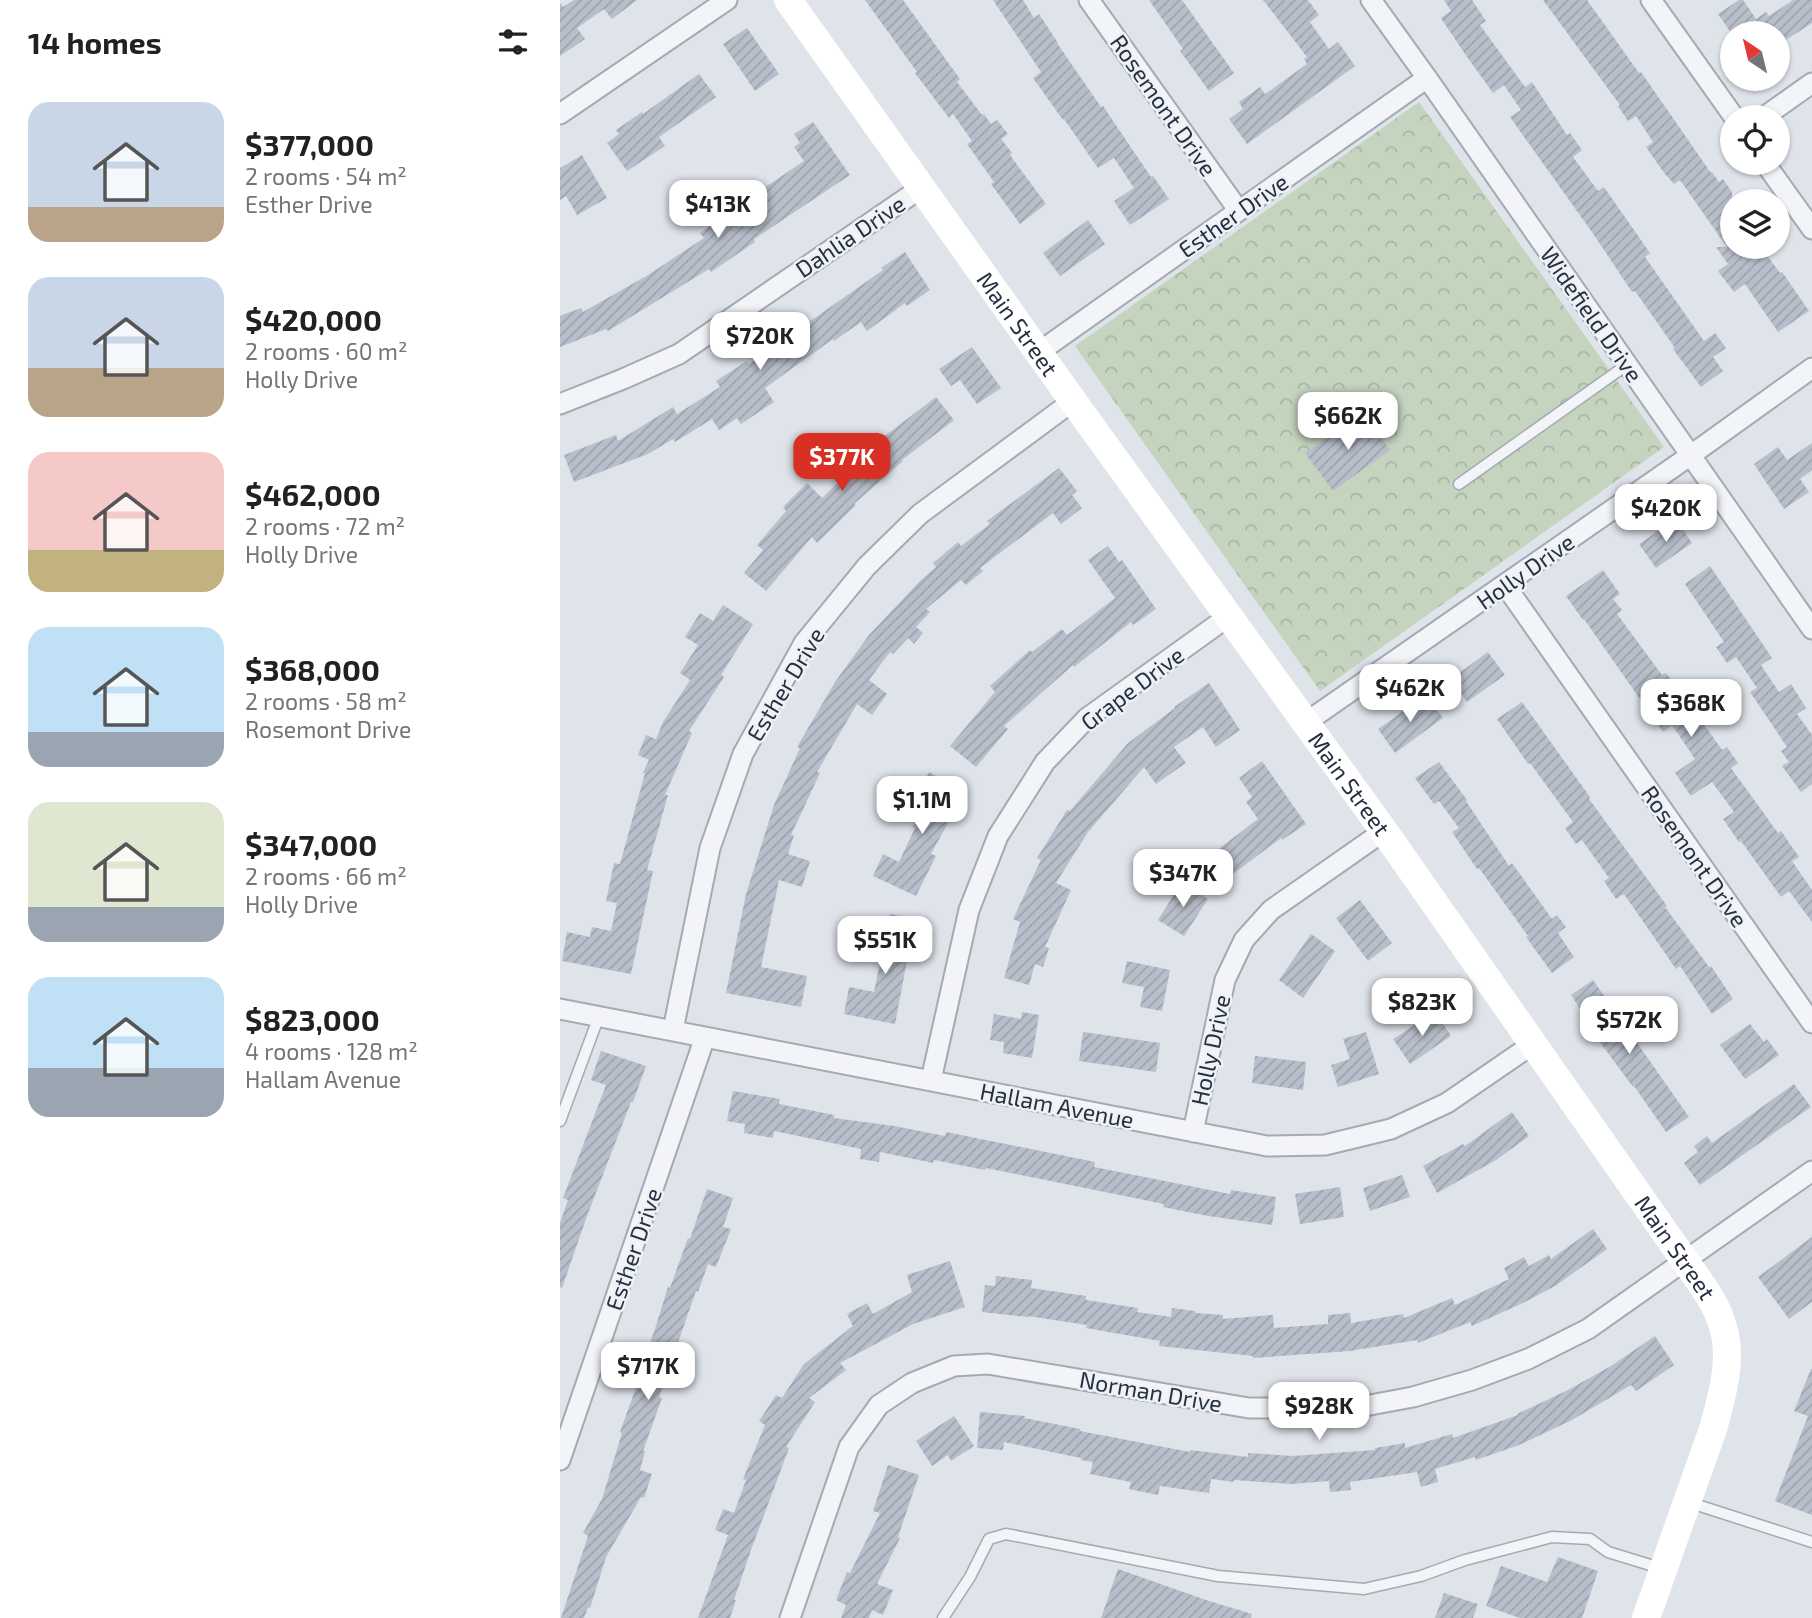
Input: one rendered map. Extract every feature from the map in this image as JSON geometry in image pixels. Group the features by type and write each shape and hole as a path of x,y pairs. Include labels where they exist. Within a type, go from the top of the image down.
{"main road":[{"name":"Main Street","path":"789,0 1073,401 1384,831 1716,1308 1724,1327 1726,1369 1722,1397 1646,1618"}],"street":[{"path":"560,114 727,0"},
{"name":"Rosemont Drive","path":"1089,0 1239,211"},
{"name":"Widefield Drive","path":"1371,0 1812,629"},
{"path":"1651,0 1725,105"},
{"name":"Esther Drive","path":"1039,352 1427,78"},
{"path":"1781,105 1812,83"},
{"path":"1774,175 1812,229"},
{"name":"Dahlia Drive","path":"560,404 679,354 921,188"},
{"name":"Holly Drive","path":"1306,723 1812,368"},
{"name":"Esther Drive","path":"673,1030 710,848 743,754 804,643 867,566 920,514 1073,401"},
{"name":"Rosemont Drive","path":"1505,585 1812,1023"},
{"name":"Grape Drive","path":"931,1080 969,910 998,836 1045,762 1087,718 1229,616"},
{"name":"Holly Drive","path":"1193,1132 1225,980 1244,940 1272,910 1384,831"},
{"name":"Hallam Avenue","path":"560,1009 1267,1146 1325,1144 1391,1129 1447,1103 1533,1044"},
{"name":"Esther Drive","path":"560,1460 705,1037"},
{"name":"Norman Drive","path":"790,1618 849,1447 878,1405 912,1382 954,1366 988,1364 1249,1408 1354,1408 1413,1397 1472,1380 1528,1359 1588,1329 1812,1171"}],"lane":[{"path":"1459,484 1628,365"},
{"path":"560,1121 599,1016"},
{"path":"1687,1502 1812,1542"},
{"path":"943,1618 970,1577 989,1539 1006,1534 1218,1576 1364,1589 1420,1576 1465,1560 1552,1537 1590,1539 1608,1552 1663,1569"}],"green space":[{"path":"1419,102 1664,447 1320,691 1075,346"}],"building":[{"path":"574,0 637,0 612,19 604,9 577,28 585,39 560,56 560,3 563,7"},
{"path":"865,0 903,0 960,79 957,82 982,115 984,114 991,124 997,120 1008,134 1001,139 1046,204 1020,224 967,144 972,141 953,114 949,118"},
{"path":"993,0 1023,0 1034,18 1039,14 1101,107 1103,106 1169,199 1130,225 1114,201 1134,188 1114,158 1098,168 1033,78 1041,72"},
{"path":"1149,0 1182,0 1234,73 1209,91 1180,51 1183,49"},
{"path":"1263,0 1308,0 1319,15 1310,22 1329,49 1338,42 1355,66 1247,144 1229,119 1243,109 1239,102 1260,87 1265,94 1307,64 1304,59 1307,57"},
{"path":"1444,0 1472,0 1486,21 1480,25 1525,87 1532,82 1567,135 1570,133 1582,150 1573,157 1598,191 1604,187 1650,253 1645,257 1704,341 1715,333 1726,348 1713,357 1723,371 1701,387 1510,117 1521,110 1504,85 1493,93 1441,18 1451,11"},
{"path":"1543,0 1587,0 1711,173 1719,182 1723,179 1730,189 1720,189 1720,237 1680,180 1674,184 1646,147 1653,142 1636,116 1628,121 1618,106 1620,105"},
{"path":"1739,0 1743,0 1756,19 1766,12 1769,16 1793,0 1812,0 1812,23 1790,37 1790,21 1723,21 1718,14"},
{"path":"747,28 779,74 755,91 723,44"},
{"path":"699,74 716,97 659,137 665,146 627,171 607,143 619,134 616,130"},
{"path":"813,122 850,175 754,239 755,242 711,272 709,269 608,331 606,329 560,347 560,316 581,308 583,312 648,275 704,238 700,233 715,222 720,229 768,195 764,188 804,161 794,147 800,143 794,134"},
{"path":"582,155 607,198 577,215 566,196 560,200 560,168"},
{"path":"1088,220 1105,244 1060,276 1043,253"},
{"path":"905,252 930,290 907,306 905,303 867,331 861,322 834,341 833,339 765,388 774,402 741,424 737,418 719,430 712,419 675,442 673,439 648,454 574,482 564,455 616,435 618,441 673,407 677,414 720,387 716,381 747,361 749,364"},
{"path":"1724,259 1770,259 1809,311 1778,332 1745,284 1734,292 1718,271 1728,264"},
{"path":"972,347 1001,388 977,404 960,380 951,386 939,369"},
{"path":"936,397 954,420 902,460 817,543 812,537 766,591 744,573 763,550 757,545 786,511 783,507 807,483 822,498 860,461 853,453 877,432 882,438"},
{"path":"1362,412 1390,450 1333,491 1305,453"},
{"path":"1812,443 1812,470 1800,479 1809,492 1784,509 1754,464 1778,447 1787,460"},
{"path":"1059,468 1077,491 1072,495 1082,508 1061,524 1053,513 980,568 983,571 966,585 961,580 926,609 930,612 916,627 923,633 914,644 908,638 893,654 890,652 869,680 887,694 872,715 857,704 817,772 820,773 791,835 794,835 788,854 810,861 802,887 779,880 761,967 807,976 801,1007 726,993 746,894 774,805 800,748 797,747 835,682 869,635 936,567 933,563 958,542 961,546 990,524 987,521"},
{"path":"1676,519 1692,543 1656,568 1639,544"},
{"path":"1108,546 1119,562 1122,560 1156,609 1133,625 1131,622 1074,667 1073,665 1004,726 1008,729 976,767 950,746 995,692 990,686 1030,650 1032,652 1062,629 1067,635 1115,598 1088,560"},
{"path":"1710,566 1772,658 1761,665 1779,692 1791,684 1806,708 1797,714 1812,735 1812,784 1801,792 1782,766 1789,762 1781,751 1787,747 1750,692 1757,688 1736,657 1727,663 1716,647 1724,642 1685,584"},
{"path":"1603,570 1620,594 1613,599 1622,610 1617,614 1662,675 1666,673 1684,697 1688,694 1698,707 1694,710 1722,750 1727,747 1738,763 1731,768 1778,833 1781,831 1799,857 1792,861 1812,890 1812,922 1789,891 1781,897 1741,841 1739,842 1723,819 1734,812 1712,782 1691,796 1675,773 1695,759 1672,725 1663,732 1566,596"},
{"path":"723,605 753,624 721,675 724,677 689,731 692,733 665,795 668,795 647,870 653,871 631,974 562,961 567,932 590,937 592,927 611,931 617,903 606,901 614,863 620,864 643,773 649,760 638,755 646,735 656,739 663,722 690,680 680,673 698,645 685,637 700,613 713,621"},
{"path":"1488,652 1505,675 1467,702 1451,679"},
{"path":"1209,683 1240,730 1216,747 1203,727 1174,747 1186,763 1156,784 1144,767 1088,832 1056,883 1071,890 1045,947 1049,948 1043,967 1035,964 1029,985 1004,978 1020,922 1013,919 1041,860 1037,858 1067,810 1070,811 1128,743"},
{"path":"1426,695 1443,718 1395,753 1378,729"},
{"path":"1522,702 1667,906 1665,907 1733,999 1712,1014 1680,966 1676,969 1624,894 1616,899 1604,881 1609,878 1582,840 1576,844 1565,828 1573,822 1497,719"},
{"path":"1262,761 1306,824 1282,840 1281,838 1221,883 1204,860 1258,819 1246,802 1252,797 1239,778"},
{"path":"1439,762 1509,866 1512,863 1552,919 1557,915 1566,927 1558,933 1574,957 1552,973 1452,832 1459,828 1439,801 1434,804 1415,778"},
{"path":"929,772 965,792 931,854 936,856 916,896 873,876 883,854 899,862 924,807 913,801"},
{"path":"1182,882 1208,899 1184,936 1158,920"},
{"path":"1360,900 1392,943 1368,961 1336,918"},
{"path":"890,914 915,919 895,1024 844,1014 849,987 874,992"},
{"path":"1311,934 1335,951 1303,998 1279,980"},
{"path":"1127,961 1170,970 1162,1011 1140,1007 1144,987 1122,983"},
{"path":"1593,980 1689,1117 1666,1132 1599,1041 1601,1040 1571,995"},
{"path":"1022,1012 1039,1015 1032,1058 1003,1053 1004,1042 990,1040 994,1014 1021,1019"},
{"path":"1435,1012 1451,1036 1410,1064 1393,1039"},
{"path":"1750,1024 1764,1042 1767,1039 1779,1055 1745,1079 1720,1045"},
{"path":"1083,1032 1160,1043 1156,1072 1079,1061"},
{"path":"1366,1032 1379,1074 1338,1087 1331,1065 1350,1059 1343,1039"},
{"path":"601,1051 646,1066 562,1288 560,1223 568,1200 563,1198 606,1085 591,1080"},
{"path":"1255,1056 1306,1062 1303,1090 1252,1083"},
{"path":"1794,1084 1811,1107 1700,1185 1684,1163 1698,1152 1694,1146 1707,1136 1712,1143"},
{"path":"733,1091 780,1099 779,1104 834,1115 834,1118 945,1136 946,1132 1095,1162 1094,1167 1230,1194 1231,1190 1276,1197 1272,1225 1208,1216 1163,1207 1164,1204 986,1168 985,1170 934,1160 933,1163 880,1152 879,1162 860,1159 861,1149 774,1131 773,1138 744,1133 745,1124 727,1121"},
{"path":"1512,1112 1529,1136 1496,1160 1437,1193 1423,1166 1463,1144 1465,1146"},
{"path":"1402,1175 1410,1197 1370,1211 1363,1188"},
{"path":"1340,1187 1344,1217 1300,1224 1295,1194"},
{"path":"707,1189 733,1198 723,1227 731,1229 716,1267 708,1264 698,1292 696,1291 659,1397 662,1398 643,1451 640,1470 652,1474 644,1498 641,1497 606,1557 590,1608 588,1607 584,1618 561,1618 588,1536 583,1533 602,1499 622,1433 620,1432 638,1382 636,1381 668,1287 670,1288 688,1238 690,1239"},
{"path":"1593,1229 1607,1249 1555,1286 1472,1326 1470,1322 1418,1343 1417,1340 1350,1351 1253,1358 1159,1346 1160,1341 1086,1328 1087,1325 982,1312 985,1285 995,1286 996,1276 1032,1280 1031,1288 1086,1296 1086,1300 1138,1308 1137,1312 1171,1317 1172,1308 1223,1315 1223,1319 1273,1315 1274,1328 1328,1324 1328,1315 1350,1313 1351,1323 1403,1314 1404,1318 1452,1298 1455,1305 1509,1279 1504,1268 1524,1257 1529,1266 1549,1255 1551,1259"},
{"path":"1812,1237 1812,1302 1789,1319 1758,1277"},
{"path":"950,1261 965,1307 913,1324 840,1363 846,1370 809,1398 815,1402 786,1447 789,1448 751,1550 730,1618 698,1618 728,1535 715,1530 723,1509 734,1513 746,1480 743,1479 765,1425 759,1421 776,1395 782,1398 804,1364 853,1326 847,1314 867,1303 873,1314 912,1292 907,1275"},
{"path":"1655,1336 1674,1365 1636,1391 1631,1385 1572,1420 1519,1445 1476,1460 1475,1457 1435,1469 1438,1482 1421,1487 1417,1472 1350,1482 1351,1490 1330,1492 1329,1481 1291,1484 1211,1479 1209,1493 1160,1486 1158,1495 1129,1489 1131,1482 1090,1474 1093,1462 1081,1458 1004,1442 1003,1450 977,1448 980,1412 1025,1416 1024,1418 1080,1431 1190,1452 1248,1457 1248,1453 1293,1456 1375,1450 1405,1443 1405,1448 1452,1434 1453,1438 1518,1415 1611,1366"},
{"path":"1811,1369 1812,1515 1775,1501 1808,1416 1794,1411"},
{"path":"954,1416 974,1446 951,1461 948,1455 932,1466 916,1441"},
{"path":"888,1465 919,1475 898,1537 900,1538 877,1584 893,1590 883,1615 872,1610 869,1618 841,1618 846,1605 836,1600 847,1572 850,1573 880,1513 873,1511"},
{"path":"1558,1557 1598,1571 1582,1618 1520,1618 1486,1606 1501,1566 1547,1582"},
{"path":"1118,1569 1252,1614 1251,1618 1101,1618"},
{"path":"1444,1593 1478,1604 1473,1618 1435,1618"}]}
